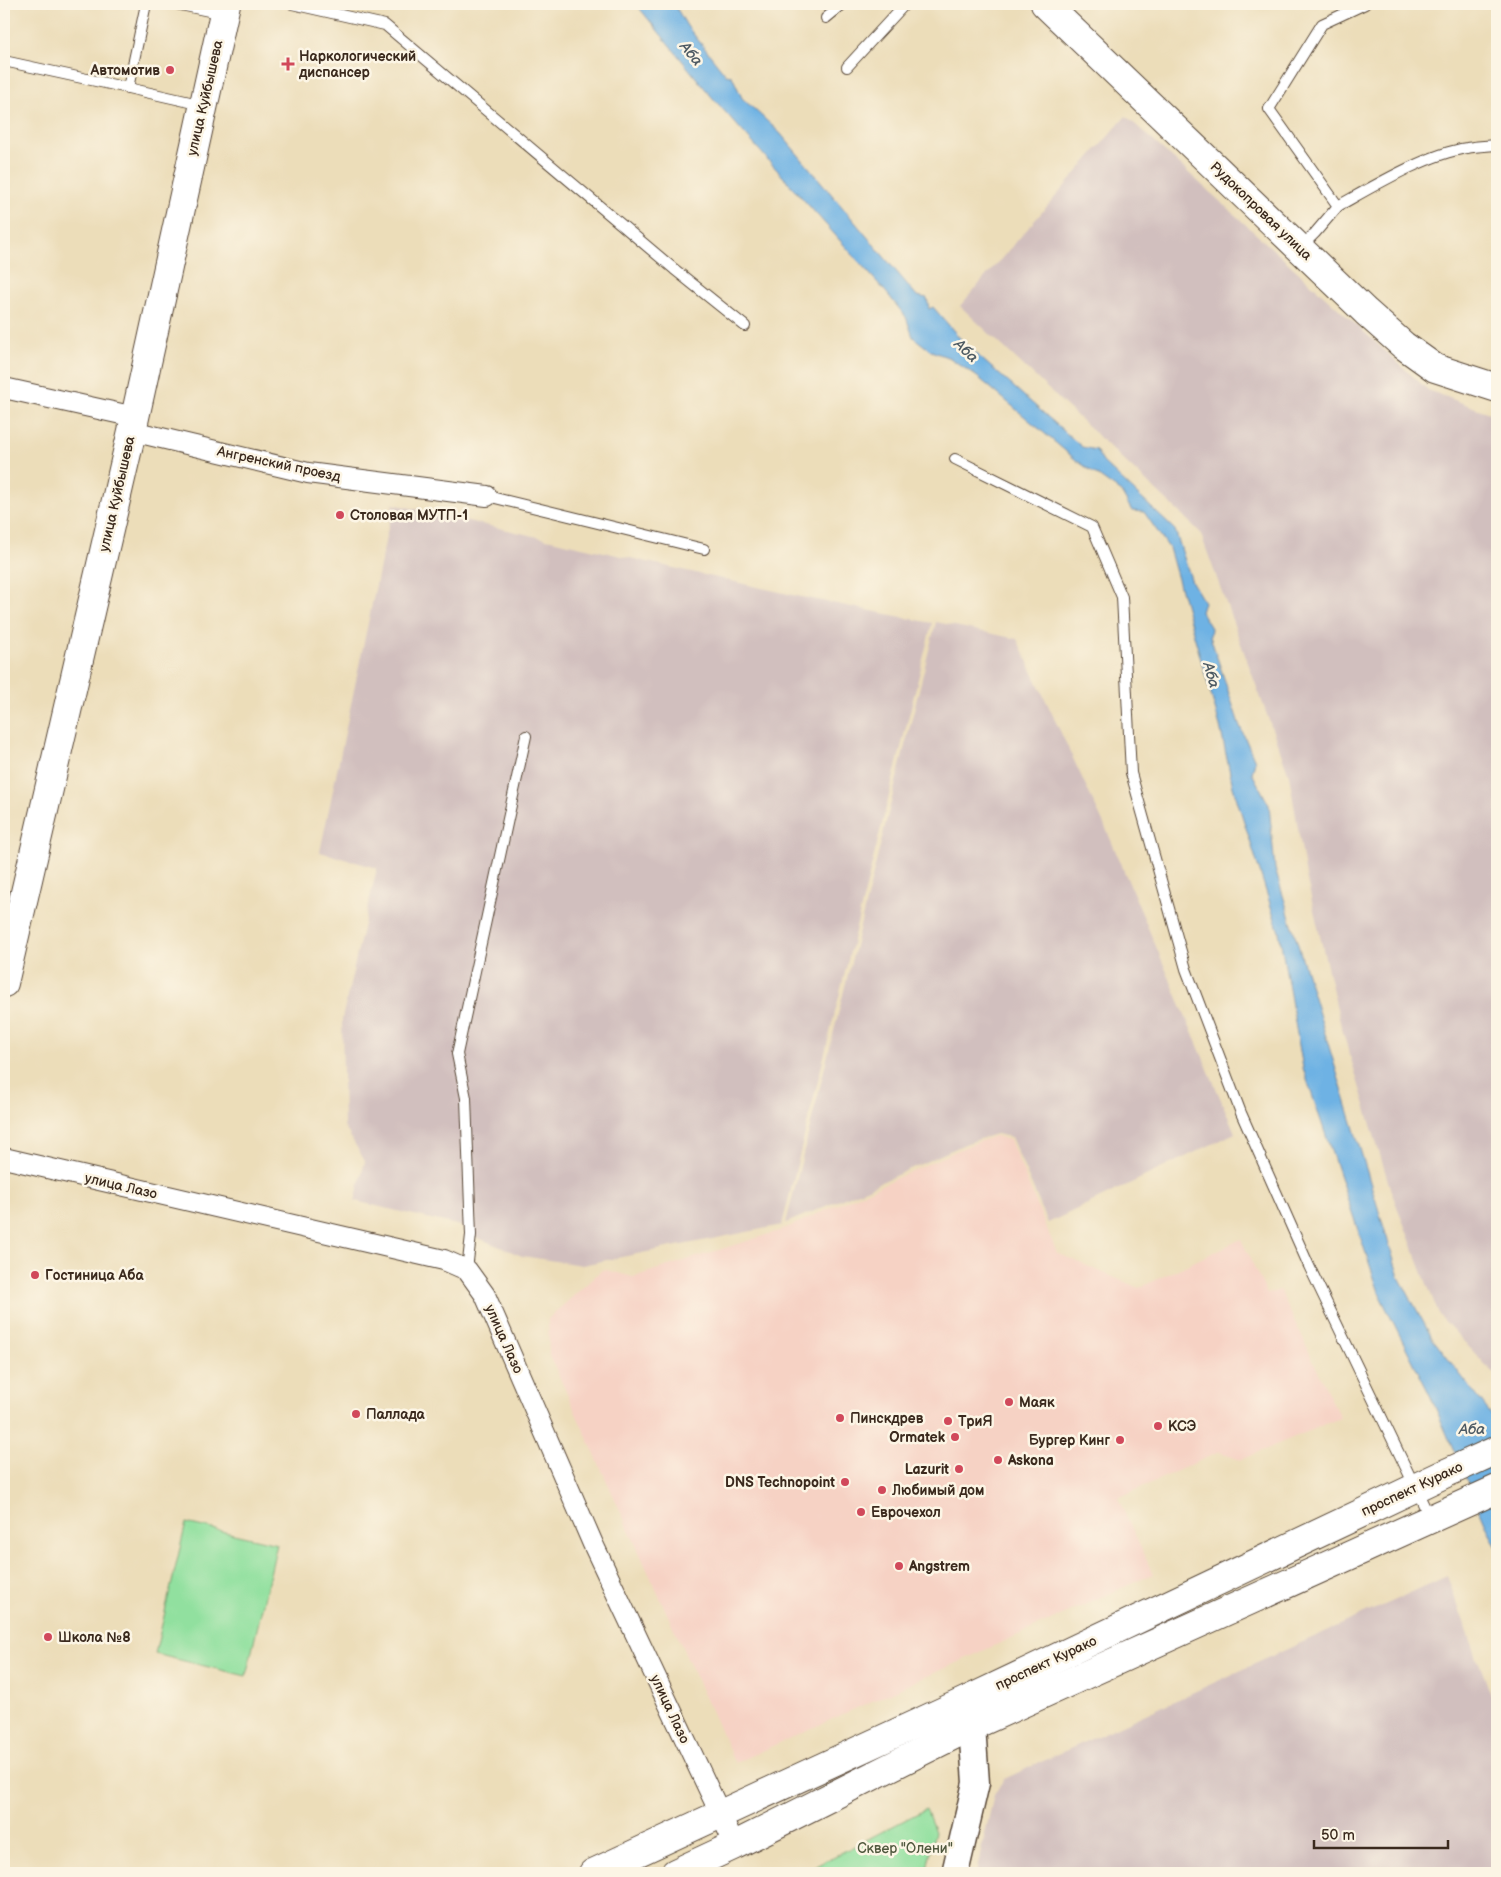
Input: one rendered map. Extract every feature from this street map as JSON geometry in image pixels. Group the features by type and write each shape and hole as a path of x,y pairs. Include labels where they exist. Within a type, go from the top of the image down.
{"main road":[{"name":"Рудокопровая улица","path":"1053,6 1366,312 1403,345 1435,368 1497,388"},
{"name":"улица Куйбышева","path":"4,983 133,424 225,9"},
{"name":"проспект Курако","path":"675,1873 735,1845 966,1715 1416,1487 1497,1450"},
{"name":"проспект Курако","path":"593,1873 720,1815 966,1715 1497,1489"}],"street":[{"name":"Ангренский проезд","path":"4,388 308,473 487,496"},
{"name":"улица Лазо","path":"4,1158 444,1260 468,1270 485,1295 593,1544 735,1845"},
{"path":"955,1873 976,1783 966,1715"}],"lane":[{"path":"128,88 146,4"},
{"path":"176,4 225,9"},
{"path":"292,4 385,26 674,269 746,326"},
{"path":"826,18 843,4"},
{"path":"847,67 905,4"},
{"path":"1338,206 1269,109 1322,24 1366,4"},
{"path":"4,61 204,105"},
{"path":"1300,248 1316,233 1338,206 1381,182 1436,156 1466,148 1497,145"},
{"path":"955,459 1092,528 1096,536 1122,597 1131,774 1186,969 1241,1112 1315,1277 1431,1518"},
{"path":"487,496 704,549"},
{"path":"468,1270 471,1235 466,1098 457,1054 526,736"}],"shaded area":[{"path":"1126,116 1428,390 1497,416 1497,1377 1439,1315 1391,1191 1341,1026 1306,876 1289,775 1200,532 960,306"},
{"path":"393,504 797,596 932,623 782,1225 582,1265 522,1256 471,1235 461,1226 355,1201 365,1161 344,1126 342,1019 377,868 320,852"},
{"path":"936,622 1017,639 1107,831 1235,1133 1048,1223 1011,1137 996,1134 967,1143 786,1223"},
{"path":"995,1136 1010,1140 1057,1253 1139,1288 1241,1239 1267,1294 1280,1290 1340,1418 1240,1460 1219,1452 1118,1498 1153,1574 735,1763 549,1354 548,1319 603,1269 633,1277 782,1230 967,1146"},
{"path":"1447,1576 1497,1711 1497,1873 976,1873 994,1795 1004,1779"}],"green space":[{"path":"186,1523 277,1544 246,1676 155,1654"},
{"name":"Сквер \"Олени\"","path":"926,1809 935,1832 926,1873 802,1873"}],"water":[{"name":"Аба","path":"636,4 674,4 687,26 726,75 732,76 742,98 780,133 917,296 927,298 929,309 933,307 966,345 1082,447 1096,450 1103,462 1175,530 1192,582 1204,602 1201,612 1211,628 1210,636 1239,724 1255,761 1252,773 1269,805 1275,869 1399,1277 1432,1338 1497,1422 1497,1547 1430,1395 1381,1298 1303,1068 1279,932 1233,787 1220,726 1169,548 1144,512 1132,511 1121,492 1076,460 979,378 950,358 931,351 913,337 906,317 886,292 711,96"}],"place":[{"name":"Наркологический диспансер","path":"288,64"},
{"name":"Автомотив","path":"170,70"},
{"name":"Столовая МУТП-1","path":"340,515"},
{"name":"Гостиница Аба","path":"35,1275"},
{"name":"Маяк","path":"1009,1402"},
{"name":"Паллада","path":"356,1414"},
{"name":"Пинскдрев","path":"840,1418"},
{"name":"ТриЯ","path":"948,1421"},
{"name":"КСЭ","path":"1158,1426"},
{"name":"Ormatek","path":"955,1437"},
{"name":"Бургер Кинг","path":"1120,1440"},
{"name":"Askona","path":"998,1460"},
{"name":"Lazurit","path":"959,1469"},
{"name":"DNS Technopoint","path":"845,1482"},
{"name":"Любимый дом","path":"882,1490"},
{"name":"Еврочехол","path":"861,1512"},
{"name":"Angstrem","path":"899,1566"},
{"name":"Школа №8","path":"48,1637"}]}
